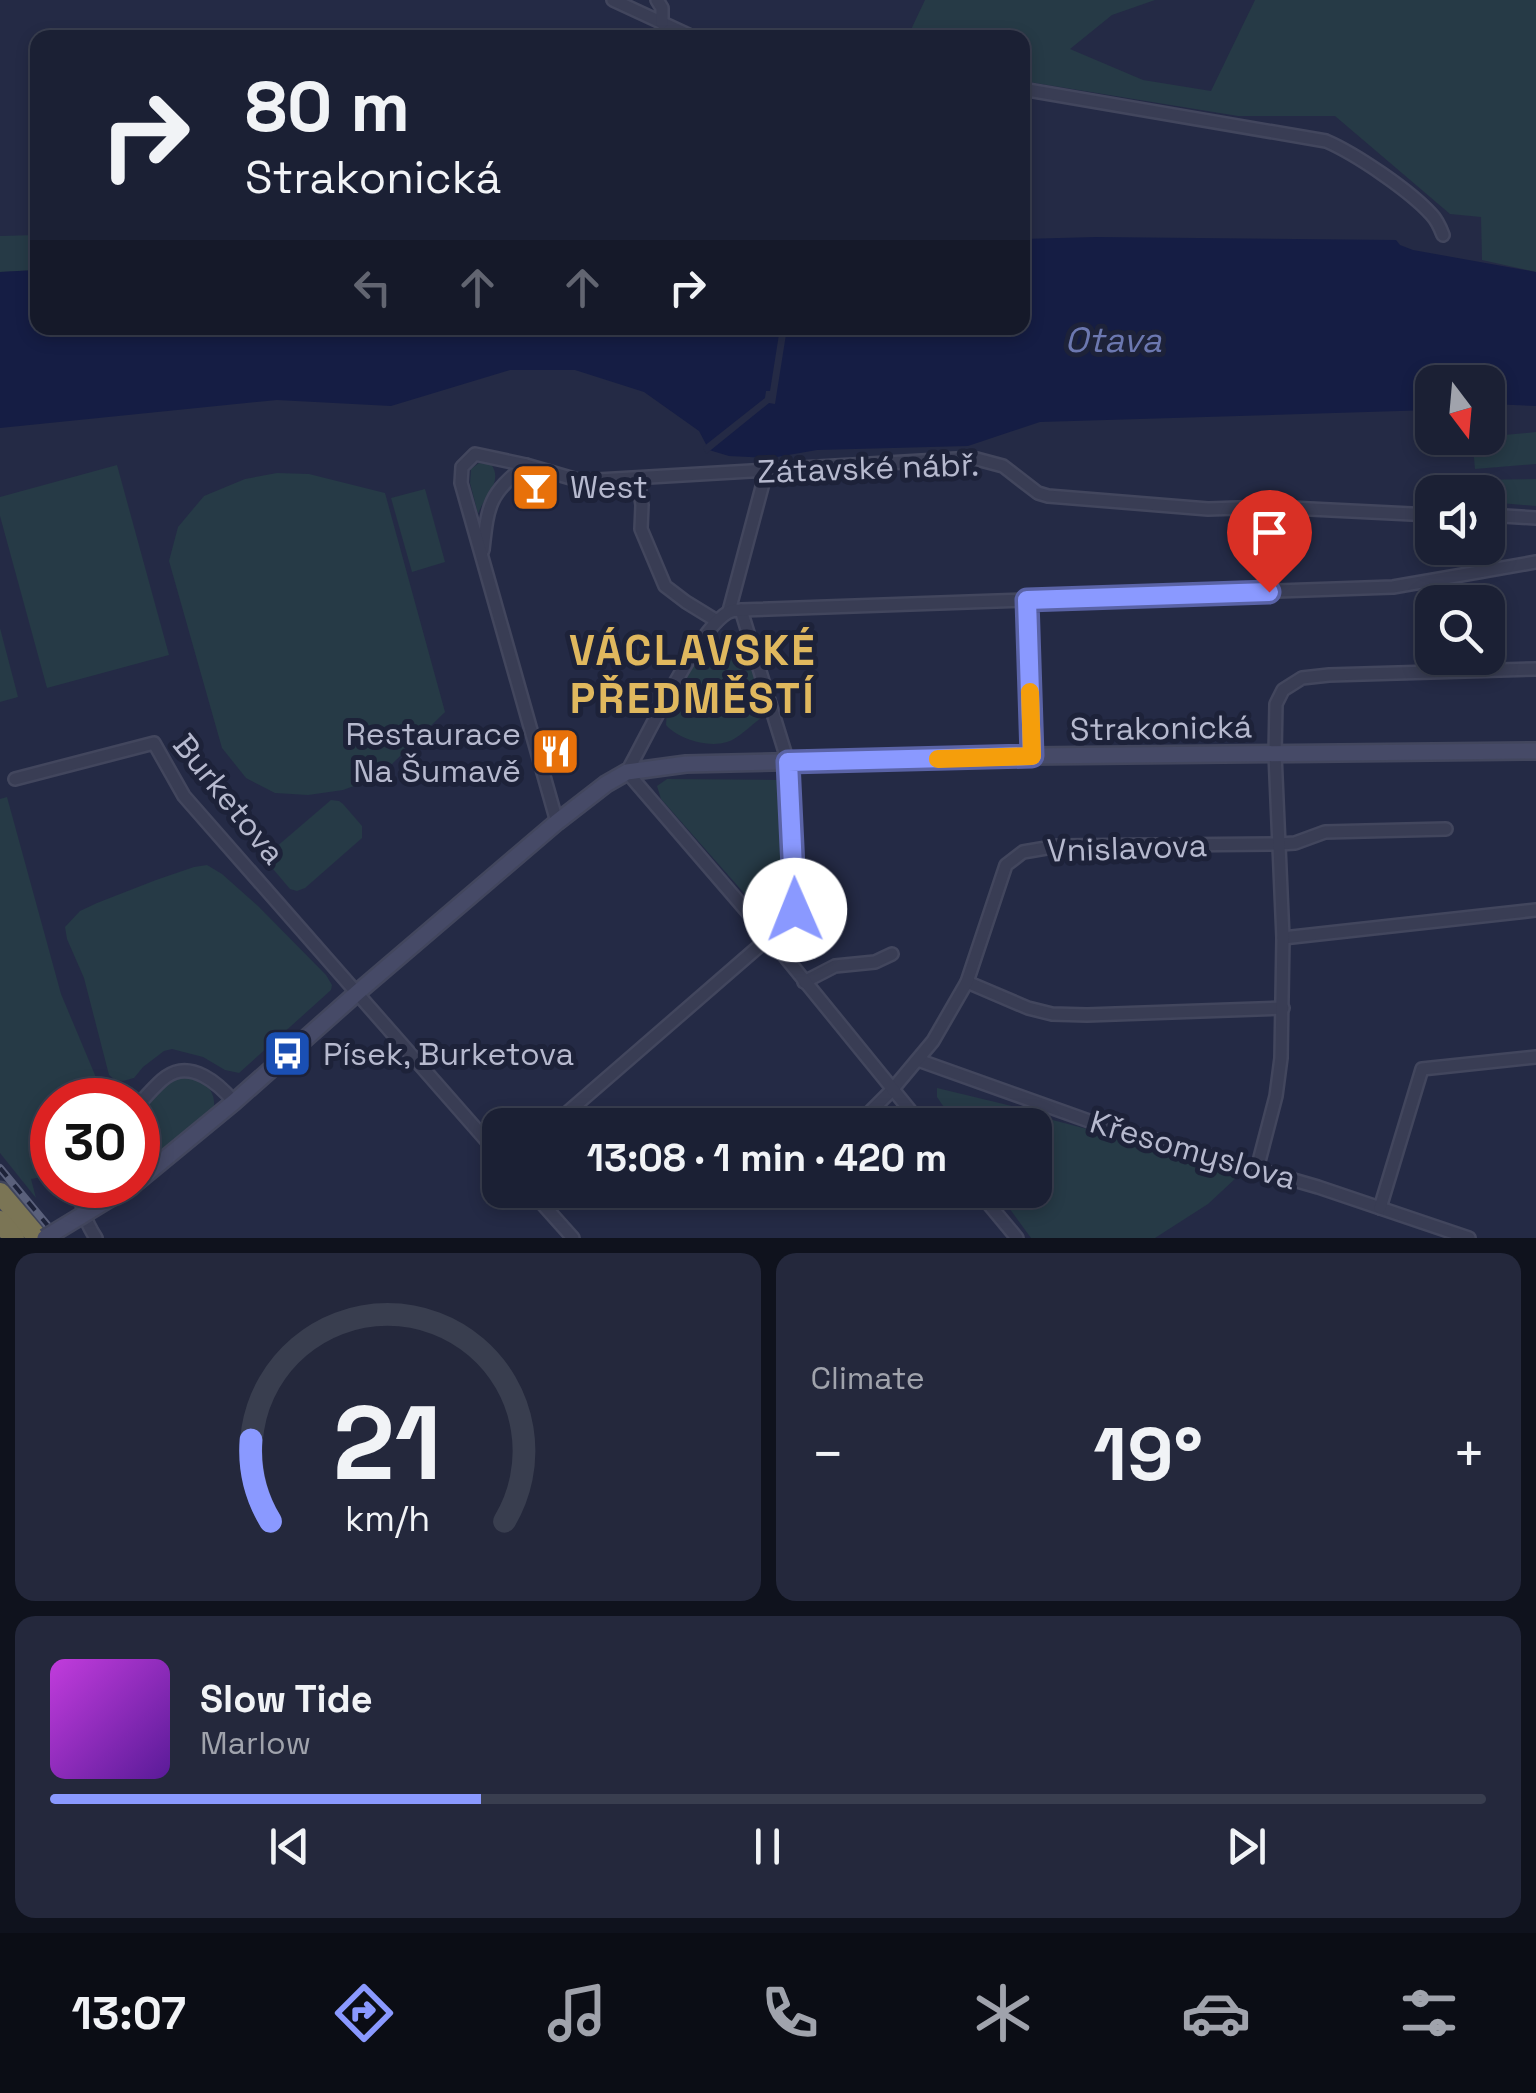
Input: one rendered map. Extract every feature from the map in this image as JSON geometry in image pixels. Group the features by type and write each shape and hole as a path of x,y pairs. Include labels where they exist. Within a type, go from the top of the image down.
{"highway":[{"path":"0,1192 38,1238"},
{"path":"0,1221 14,1238"}],"main road":[{"name":"Strakonická","path":"627,772 686,764 1032,756 1536,751"},
{"path":"160,1165 557,822 627,772"},
{"path":"45,1238 94,1208"}],"street":[{"path":"612,0 677,30"},
{"path":"657,0 662,8 662,23"},
{"path":"1030,90 1326,142 1348,151 1417,201 1435,217 1443,234"},
{"name":"Zátavské nábř.","path":"483,557 461,483 462,467 475,454 580,481 973,458 1003,466 1038,493 1048,496 1208,508 1415,513"},
{"path":"526,465 504,482 490,501 483,557 557,822"},
{"path":"573,1108 792,917 796,902 788,762 736,610 766,472"},
{"path":"638,479 641,529 666,586 717,621"},
{"path":"1505,517 1536,518"},
{"path":"907,1108 769,937 627,772 690,658 717,621 736,610 1393,587 1536,562"},
{"path":"1027,600 1032,756"},
{"name":"Strakonická","path":"1275,754 1276,704 1284,690 1302,678 1536,668"},
{"name":"Burketova","path":"15,778 154,743 184,796 358,992"},
{"path":"1256,1169 1276,1096 1281,1058 1283,938 1275,754"},
{"name":"Vnislavova","path":"874,1108 933,1041 968,982 1006,865 1022,852 1058,846 1279,844 1325,832 1446,830"},
{"path":"1283,938 1536,910"},
{"path":"804,982 835,966 875,962 892,954"},
{"path":"968,982 1052,1014 1283,1008"},
{"path":"358,992 482,1135"},
{"path":"1380,1208 1422,1068 1536,1057"},
{"name":"Křesomyslova","path":"918,1060 1088,1121 1256,1169 1469,1238"},
{"path":"160,1083 181,1070 195,1072 208,1078 234,1102"},
{"path":"82,1208 96,1238"},
{"path":"546,1208 572,1238"},
{"path":"992,1208 1017,1238"}],"shaded area":[{"path":"925,0 1155,0 1112,15 1070,49 1143,80 1211,91 1255,0 1536,0 1536,272 1482,260 1481,217 1450,214 1335,116 1238,116 1030,82 1030,30 911,30"},
{"path":"30,235 30,270 0,272 0,236"},
{"path":"1536,432 1536,464 1475,469 1474,455 1505,455 1505,435"},
{"path":"479,463 491,464 495,477 478,514 470,483 471,469"},
{"path":"117,465 169,655 47,688 0,516 0,497"},
{"path":"277,473 309,474 385,493 445,712 373,779 343,790 308,795 275,793 246,778 222,748 169,561 178,527 204,496 245,479"},
{"path":"1505,479 1536,479 1536,506 1505,503"},
{"path":"425,489 445,562 412,572 391,498"},
{"path":"0,628 18,697 0,702"},
{"path":"723,650 743,661 755,676 761,718 727,742 711,744 686,738 666,725 667,709 683,675 707,652"},
{"path":"667,779 782,780 790,912 765,917 661,799 657,786"},
{"path":"7,797 61,994 95,1078 30,1078 30,1190 0,1153 0,799"},
{"path":"331,800 343,804 362,826 362,838 305,888 290,889 268,863 268,854"},
{"path":"207,865 222,874 258,906 326,975 331,990 239,1073 172,1049 143,1067 134,1078 113,1078 65,927 80,911 97,903"},
{"path":"175,1077 204,1083 212,1093 214,1108 160,1151 160,1090"},
{"path":"937,1088 1020,1108 944,1108 937,1097"},
{"path":"1052,1120 1237,1177 1208,1204 1155,1238 1031,1238 1009,1208 1052,1208"}],"water":[{"name":"Otava","path":"1030,239 1396,240 1413,250 1536,272 1536,406 1505,405 1505,365 1415,365 1415,411 1040,422 968,446 817,450 771,458 729,456 709,450 699,431 644,392 575,370 510,370 391,406 277,400 0,428 0,272 30,270 30,335 1030,335"}],"pier":[{"path":"779,335 786,335 775,404 769,403 706,454 703,447 770,391"}],"railway":[{"path":"0,1168 58,1238"}],"slow traffic":[{"path":"938,759 1032,756 1030,692"}],"place":[{"name":"West","path":"535,487"},
{"name":"Restaurace Na Šumavě","path":"556,752"},
{"name":"Písek, Burketova","path":"288,1054"}],"district":[{"name":"VÁCLAVSKÉ PŘEDMĚSTÍ","path":"693,674"}],"route":[{"path":"795,910 788,762 1032,756 1027,600 1269,592"}]}
